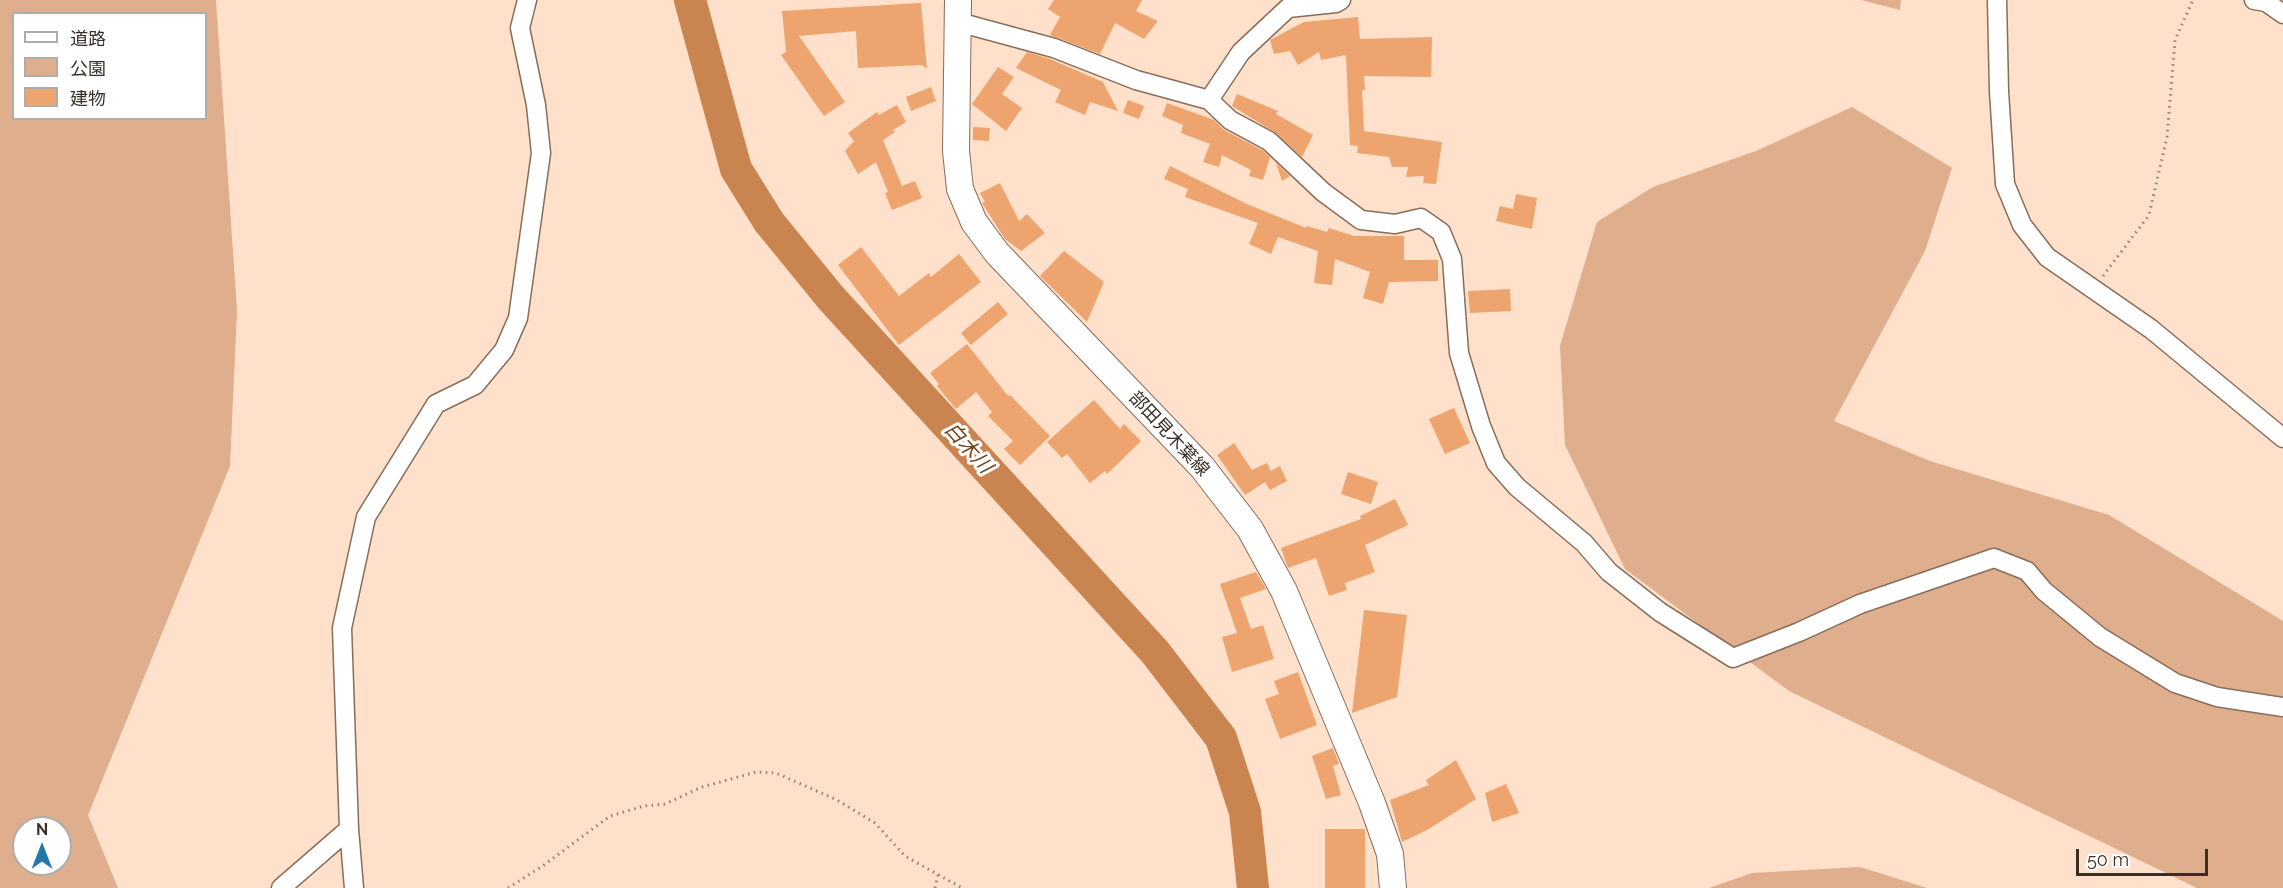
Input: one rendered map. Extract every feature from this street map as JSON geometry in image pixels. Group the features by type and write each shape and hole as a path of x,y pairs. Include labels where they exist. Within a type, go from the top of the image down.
{"main road":[{"name":"部田見木葉線","path":"958,11 956,151 960,189 974,222 1005,262 1202,467 1250,529 1284,591 1372,803 1390,854 1393,888"}],"street":[{"path":"354,888 349,829 342,628 366,517 436,404 475,385 504,350 518,318 542,153 536,105 520,28 527,0"},
{"path":"1209,100 1241,52 1288,8 1336,3 1341,0"},
{"path":"1997,0 1999,91 2006,184 2022,225 2047,257 2151,329 2283,438"},
{"path":"2254,0 2266,2 2283,14"},
{"path":"958,11 1136,80 1209,100 1230,120 1269,141 1323,192 1361,220 1395,224 1421,218 1441,232 1452,259 1459,354 1481,426 1496,463 1517,487 1584,543 1608,572 1660,612 1733,658 1799,632 1860,604 1994,558 2027,571 2044,591 2100,637 2140,664 2175,683 2217,697 2283,707"},
{"path":"281,888 349,829"}],"path":[{"path":"2093,290 2149,215 2167,136 2175,40 2193,0"},
{"path":"508,888 544,865 610,816 644,806 665,804 702,787 756,772 776,773 837,800 875,823 905,856 962,888"},
{"path":"936,888 938,875"}],"green space":[{"path":"0,0 216,0 237,311 230,466 88,815 118,888 0,888"},
{"path":"1861,0 1901,0 1900,10"},
{"path":"1852,107 1952,168 1925,251 1834,421 1930,461 2109,515 2283,621 2283,888 2197,888 1789,691 1625,569 1565,445 1560,346 1597,222 1653,187 1756,151"},
{"path":"1860,867 1927,888 1709,888 1752,873"}],"building":[{"path":"1054,0 1142,0 1136,11 1158,21 1144,39 1115,23 1100,54 1050,35 1060,17 1048,9"},
{"path":"921,3 927,69 922,65 858,68 856,31 799,36 845,102 824,116 781,55 786,52 782,11"},
{"path":"1358,17 1360,39 1432,37 1431,77 1364,76 1365,90 1362,90 1364,131 1442,142 1436,184 1423,183 1424,176 1406,177 1408,167 1392,167 1389,157 1357,153 1358,146 1350,145 1346,55 1321,60 1319,52 1298,65 1290,51 1274,54 1270,40 1304,22"},
{"path":"1027,52 1050,59 1103,82 1118,111 1090,102 1085,115 1055,102 1061,90 1016,68"},
{"path":"998,67 1014,77 1002,94 1022,108 1006,131 972,104"},
{"path":"931,87 936,101 911,111 906,97"},
{"path":"1237,94 1278,111 1276,114 1313,135 1302,157 1276,133 1232,106"},
{"path":"1128,100 1144,106 1139,119 1123,113"},
{"path":"1167,103 1214,120 1224,130 1262,150 1270,157 1263,180 1249,176 1251,170 1222,155 1219,167 1203,162 1210,144 1181,133 1183,125 1162,116"},
{"path":"897,105 906,122 883,140 902,186 915,181 922,198 892,210 885,193 888,192 876,162 858,174 845,151 854,141 848,133 877,112 879,115"},
{"path":"973,127 990,128 989,141 973,140"},
{"path":"1276,163 1290,176 1282,181"},
{"path":"1170,166 1247,204 1306,228 1307,226 1327,232 1329,228 1354,236 1404,236 1404,260 1438,260 1438,281 1389,282 1383,304 1363,298 1370,272 1335,259 1332,285 1314,283 1318,251 1278,237 1271,254 1249,244 1258,223 1185,197 1188,189 1164,179"},
{"path":"1000,183 1019,221 1027,214 1045,233 1021,251 1005,239 982,203 985,202 980,193"},
{"path":"1516,194 1537,198 1532,229 1496,221 1500,206 1513,209"},
{"path":"861,247 899,296 929,273 931,277 959,254 981,282 899,345 838,265"},
{"path":"1064,251 1104,282 1087,322 1040,276"},
{"path":"1510,289 1511,311 1470,313 1468,291"},
{"path":"998,302 1008,314 971,345 961,333"},
{"path":"967,344 1008,396 1010,395 1050,436 1020,465 1004,449 1013,441 988,416 992,412 976,392 956,409 937,386 939,384 930,373"},
{"path":"1094,400 1120,429 1124,424 1141,441 1107,474 1105,471 1090,483 1067,454 1062,458 1047,442"},
{"path":"1454,408 1470,443 1445,454 1429,419"},
{"path":"1234,443 1252,470 1267,463 1271,471 1280,466 1287,481 1270,490 1265,482 1245,495 1217,455"},
{"path":"1348,472 1378,482 1371,504 1341,494"},
{"path":"1395,499 1408,525 1365,545 1375,572 1345,583 1347,590 1329,596 1316,558 1288,568 1281,548 1361,519 1360,516"},
{"path":"1256,572 1266,589 1240,598 1251,629 1263,625 1274,659 1232,672 1222,637 1237,633 1220,584"},
{"path":"1364,610 1407,615 1397,697 1352,713"},
{"path":"1298,672 1317,725 1280,739 1265,699 1279,694 1274,681"},
{"path":"1333,748 1339,764 1333,766 1341,795 1326,799 1312,756"},
{"path":"1456,760 1476,799 1427,830 1402,842 1390,800 1429,785 1426,780"},
{"path":"1506,784 1519,813 1492,822 1485,793"},
{"path":"1325,829 1365,829 1365,888 1325,888"}],"waterway":[{"name":"白木川","path":"690,0 736,169 769,222 831,298 1155,652 1221,738 1245,812 1253,888"}]}
